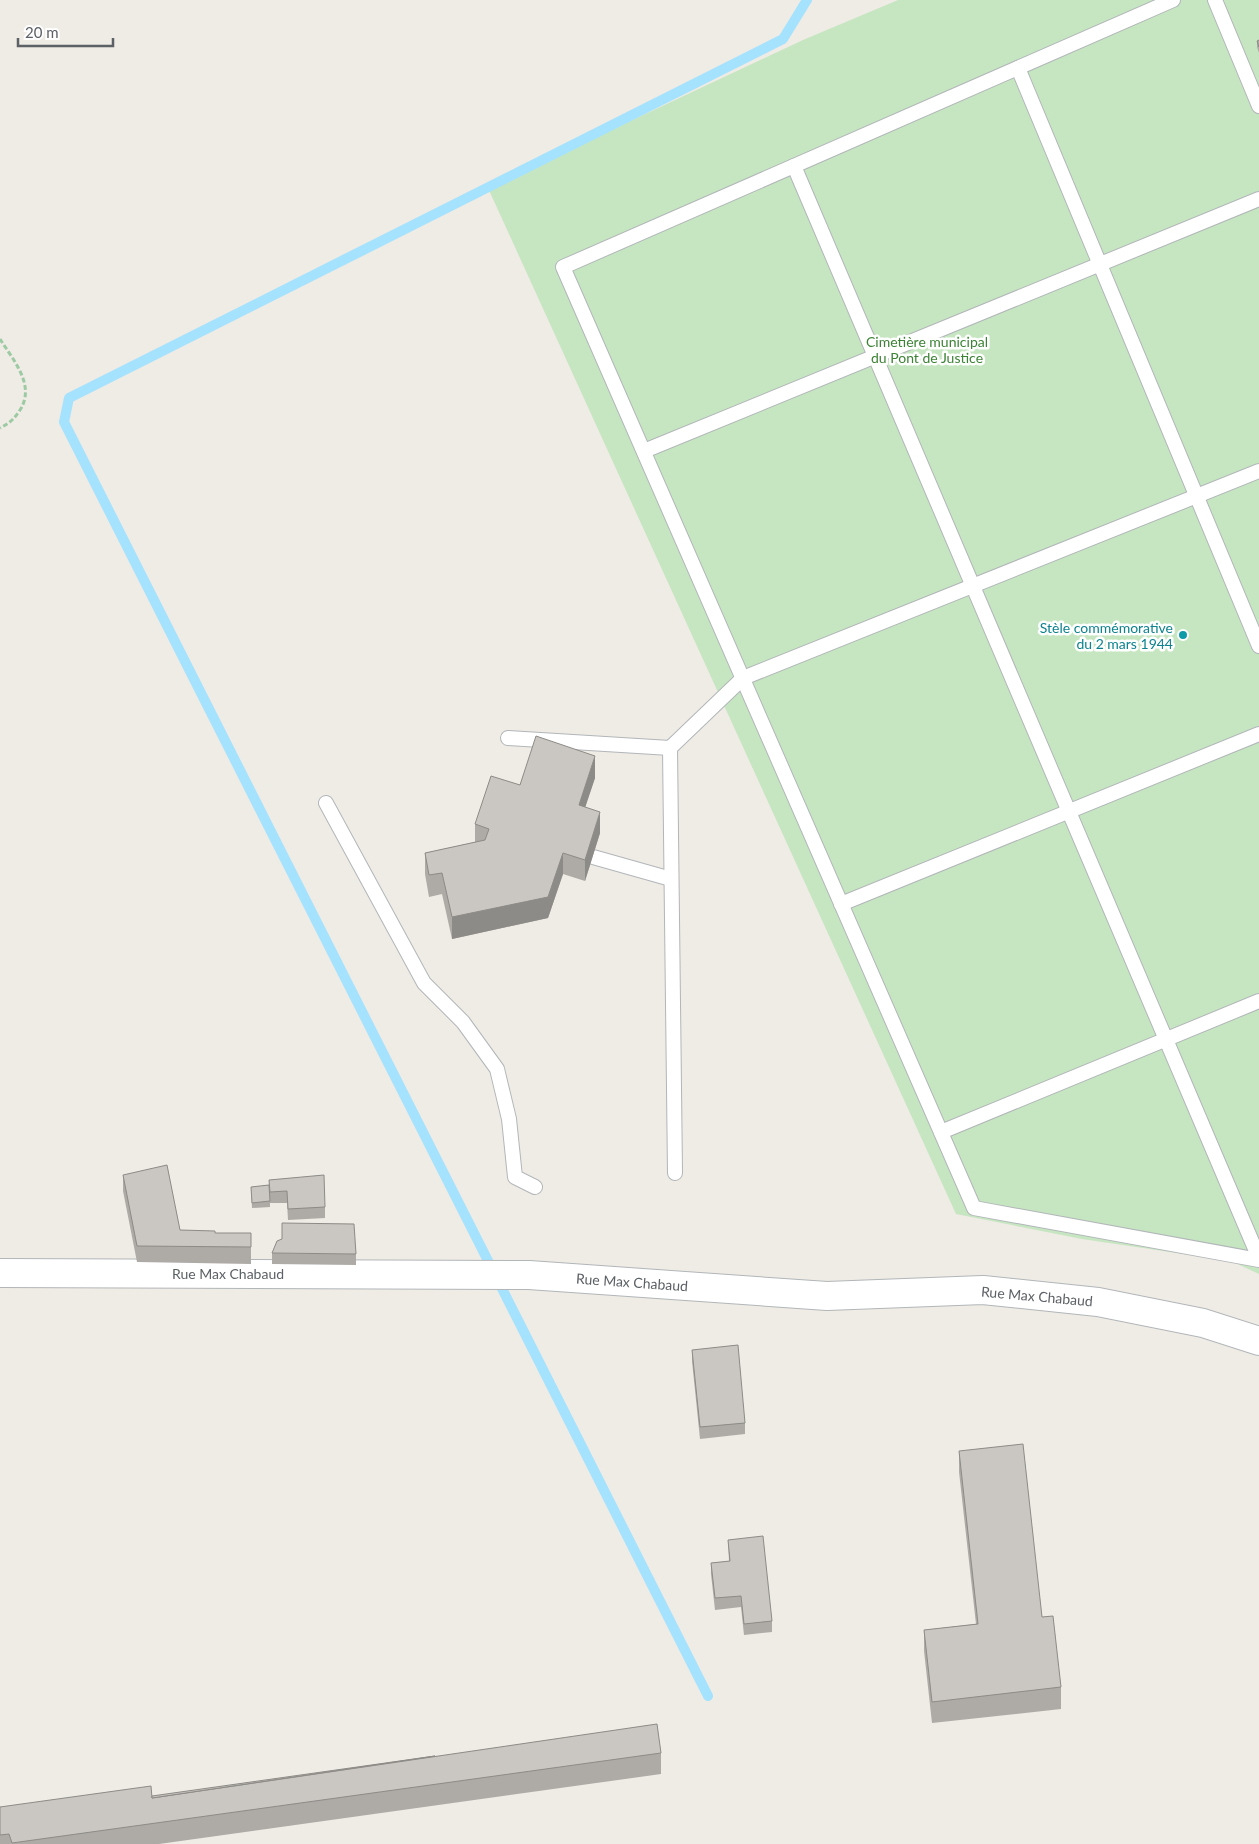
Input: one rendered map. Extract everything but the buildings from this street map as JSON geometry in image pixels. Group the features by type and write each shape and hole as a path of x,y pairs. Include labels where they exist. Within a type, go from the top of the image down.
{"street":[{"name":"Rue Max Chabaud","path":"0,1273 523,1275 827,1296 983,1290 1098,1302 1204,1323 1259,1341"}],"lane":[{"path":"1173,0 564,267 974,1208 1259,1259"},
{"path":"1215,0 1259,106"},
{"path":"1018,68 1259,646"},
{"path":"794,166 1259,1259"},
{"path":"644,451 1100,266 1259,199"},
{"path":"675,1173 670,748 743,678 1259,471"},
{"path":"841,904 1259,734"},
{"path":"508,738 670,748"},
{"path":"326,803 424,983 463,1022 497,1069 509,1119 515,1177 535,1187"},
{"path":"593,856 671,879"},
{"path":"941,1132 1259,1001"}],"path":[{"path":"0,339 25,378 26,401 10,423 0,428"}],"green space":[{"name":"Cimetière municipal du Pont de Justice","path":"898,0 1259,0 1259,1274 1231,1261 1082,1239 956,1214 488,188 803,40"}],"waterway":[{"path":"708,1696 64,422 69,398 783,39 807,0"}],"place":[{"name":"Stèle commémorative du 2 mars 1944","path":"1183,635"}]}
